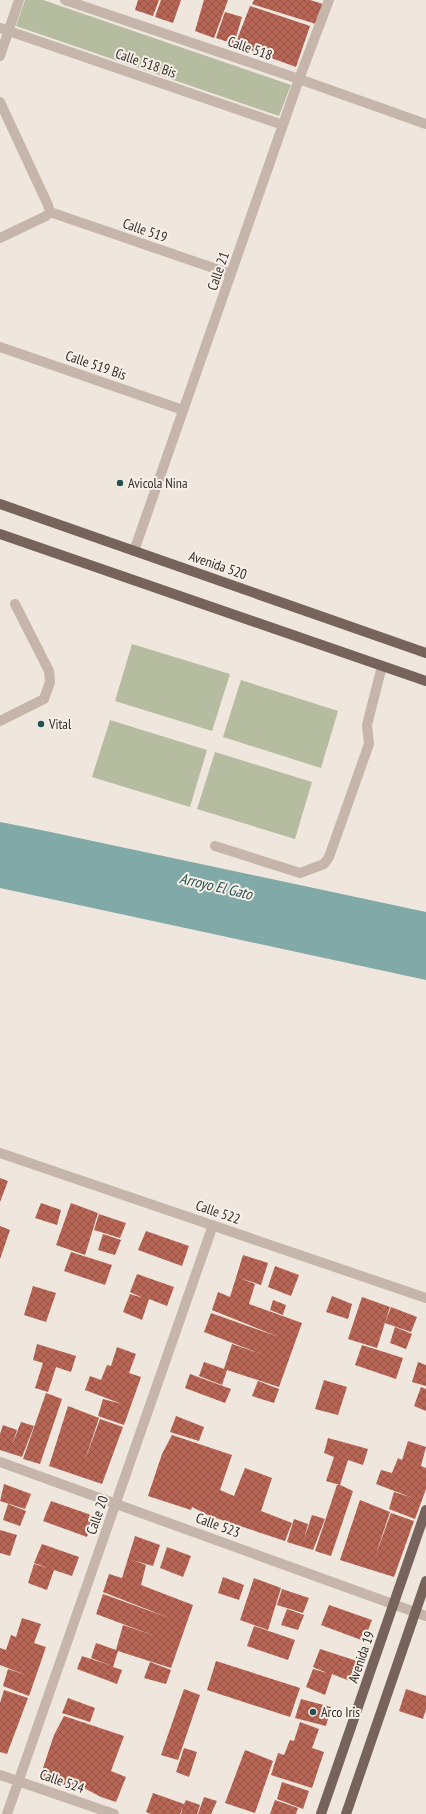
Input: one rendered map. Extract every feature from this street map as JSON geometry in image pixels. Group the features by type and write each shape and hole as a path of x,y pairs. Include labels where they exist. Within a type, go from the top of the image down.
{"main road":[{"name":"Avenida 520","path":"0,504 426,653"},
{"path":"0,534 426,681"},
{"name":"Avenida 19","path":"321,1814 426,1510"},
{"path":"346,1814 426,1581"}],"street":[{"path":"0,56 4,29 20,0"},
{"name":"Calle 518","path":"65,0 299,79 426,124"},
{"name":"Calle 21","path":"134,551 299,79 329,0"},
{"name":"Calle 518 Bis","path":"4,29 283,125"},
{"path":"0,102 50,212 46,216 0,238"},
{"name":"Calle 519","path":"50,212 231,274"},
{"name":"Calle 519 Bis","path":"0,347 183,410"},
{"path":"0,721 44,698 50,682 49,671 15,604"},
{"path":"215,846 300,873 324,864 329,857 369,744 367,725 382,666"},
{"name":"Calle 522","path":"0,1153 426,1298"},
{"name":"Calle 20","path":"7,1814 213,1225"},
{"name":"Calle 523","path":"0,1462 426,1616"},
{"name":"Calle 524","path":"0,1775 114,1814"}],"green space":[{"path":"25,0 43,0 291,85 279,116 16,26"},
{"path":"132,644 230,674 212,731 115,701"},
{"path":"241,680 338,711 321,768 223,737"},
{"path":"110,720 207,750 190,807 92,777"},
{"path":"215,752 312,782 295,839 197,809"}],"water":[{"name":"Arroyo El Gato","path":"0,822 426,912 426,980 0,888"}],"building":[{"path":"138,0 159,0 153,16 135,10"},
{"path":"161,0 181,0 173,23 155,17"},
{"path":"204,0 228,0 214,38 195,31"},
{"path":"254,0 310,0 323,4 316,24 252,4"},
{"path":"250,6 310,26 296,67 235,45"},
{"path":"225,12 242,17 234,44 216,38"},
{"path":"0,1178 8,1181 0,1202"},
{"path":"41,1203 61,1210 57,1225 35,1218"},
{"path":"71,1203 98,1213 85,1255 56,1245"},
{"path":"99,1214 126,1223 120,1238 94,1230"},
{"path":"0,1226 10,1230 0,1259"},
{"path":"146,1231 189,1246 182,1266 138,1250"},
{"path":"103,1234 121,1240 115,1255 98,1250"},
{"path":"71,1252 112,1265 105,1285 64,1271"},
{"path":"243,1255 268,1263 261,1285 240,1278 255,1284 249,1304 302,1323 279,1387 227,1370 222,1385 199,1376 204,1362 224,1369 232,1344 264,1355 204,1332 211,1313 279,1337 212,1310 218,1292 230,1297"},
{"path":"275,1266 299,1275 291,1296 268,1287"},
{"path":"137,1274 174,1287 167,1306 149,1299 142,1320 123,1312 130,1294 143,1298 130,1292"},
{"path":"33,1286 56,1293 46,1322 24,1315"},
{"path":"332,1296 352,1304 348,1319 326,1312"},
{"path":"362,1297 390,1307 377,1348 348,1339"},
{"path":"273,1300 286,1305 283,1315 270,1310"},
{"path":"391,1307 417,1317 411,1332 385,1323"},
{"path":"395,1327 412,1334 406,1349 390,1343"},
{"path":"37,1344 76,1356 71,1372 56,1367 48,1392 35,1388 43,1363 33,1360"},
{"path":"362,1345 403,1358 396,1379 355,1365"},
{"path":"117,1347 136,1354 129,1373 141,1377 124,1425 98,1416 103,1399 122,1404 85,1390 90,1376 101,1380 107,1365 111,1366"},
{"path":"418,1362 426,1365 426,1386 412,1382"},
{"path":"190,1374 231,1389 225,1403 185,1388"},
{"path":"324,1380 347,1387 338,1415 315,1409"},
{"path":"258,1381 279,1389 274,1403 252,1396"},
{"path":"421,1387 426,1389 426,1411 414,1406"},
{"path":"46,1393 62,1399 40,1464 23,1459"},
{"path":"68,1406 99,1418 84,1463 100,1419 123,1427 102,1484 49,1466"},
{"path":"176,1416 204,1427 199,1441 170,1432"},
{"path":"21,1422 34,1426 22,1457 0,1450 0,1434 3,1425 17,1430 12,1445"},
{"path":"172,1435 232,1455 220,1490 234,1496 245,1468 272,1478 261,1511 292,1523 285,1541 210,1516 192,1507 191,1510 148,1496 162,1454"},
{"path":"328,1438 368,1449 363,1465 348,1460 340,1485 326,1481 334,1457 324,1453"},
{"path":"408,1441 426,1447 421,1466 426,1468 426,1489 415,1519 389,1509 394,1492 413,1498 376,1484 381,1470 392,1473 398,1458 402,1460"},
{"path":"4,1484 31,1494 25,1509 0,1501"},
{"path":"337,1485 353,1491 331,1556 315,1551"},
{"path":"360,1500 390,1512 375,1557 391,1513 414,1521 394,1577 340,1560"},
{"path":"51,1501 94,1516 87,1537 43,1521"},
{"path":"8,1504 26,1511 20,1526 3,1520"},
{"path":"312,1515 325,1519 313,1550 287,1542 294,1519 308,1524 304,1539"},
{"path":"0,1530 17,1535 10,1556 0,1553"},
{"path":"135,1536 160,1545 153,1566 132,1560 146,1565 141,1585 193,1605 171,1668 118,1651 113,1667 122,1670 117,1684 77,1669 82,1656 112,1666 91,1658 96,1643 116,1650 123,1625 155,1636 96,1614 103,1594 172,1619 103,1592 109,1574 122,1578"},
{"path":"42,1544 79,1557 72,1576 54,1570 47,1590 28,1583 34,1564 48,1568 34,1563"},
{"path":"167,1547 191,1556 183,1577 160,1568"},
{"path":"223,1577 244,1585 239,1600 218,1593"},
{"path":"254,1578 281,1588 268,1630 240,1620"},
{"path":"282,1589 309,1598 303,1613 277,1605"},
{"path":"329,1605 372,1620 364,1641 321,1625"},
{"path":"287,1609 304,1615 298,1630 281,1625"},
{"path":"22,1618 41,1624 34,1643 46,1647 29,1696 3,1686 8,1669 26,1675 0,1665 0,1648 6,1650 11,1635 16,1637"},
{"path":"254,1626 295,1640 288,1660 247,1646"},
{"path":"320,1649 357,1661 350,1681 332,1674 325,1695 306,1687 313,1669 327,1673 313,1667"},
{"path":"216,1661 300,1688 290,1717 207,1690"},
{"path":"150,1662 171,1670 166,1684 144,1678"},
{"path":"184,1689 200,1695 178,1760 161,1755"},
{"path":"406,1689 426,1696 426,1709 423,1719 399,1711"},
{"path":"4,1690 28,1698 7,1754 0,1752 0,1703"},
{"path":"68,1698 95,1708 90,1722 62,1713"},
{"name":"Arco Iris","path":"301,1699 331,1707 326,1726 295,1718"},
{"path":"64,1716 124,1736 111,1771 126,1777 116,1802 101,1797 84,1788 83,1791 40,1777 54,1735"},
{"path":"300,1722 319,1729 312,1748 324,1752 312,1788 271,1775 278,1753 284,1755 290,1740 294,1741"},
{"path":"184,1748 197,1752 189,1777 176,1772"},
{"path":"245,1750 273,1761 255,1813 225,1803"},
{"path":"282,1782 309,1791 303,1809 277,1799"},
{"path":"153,1793 184,1804 186,1800 200,1805 197,1814 181,1814 183,1806 180,1814 151,1814 146,1812"},
{"path":"204,1797 217,1801 211,1814 198,1814"},
{"path":"275,1800 298,1808 296,1814 270,1814"}],"place":[{"name":"Avicola Nina","path":"120,483"},
{"name":"Vital","path":"41,724"},
{"name":"Arco Iris","path":"313,1712"}]}
